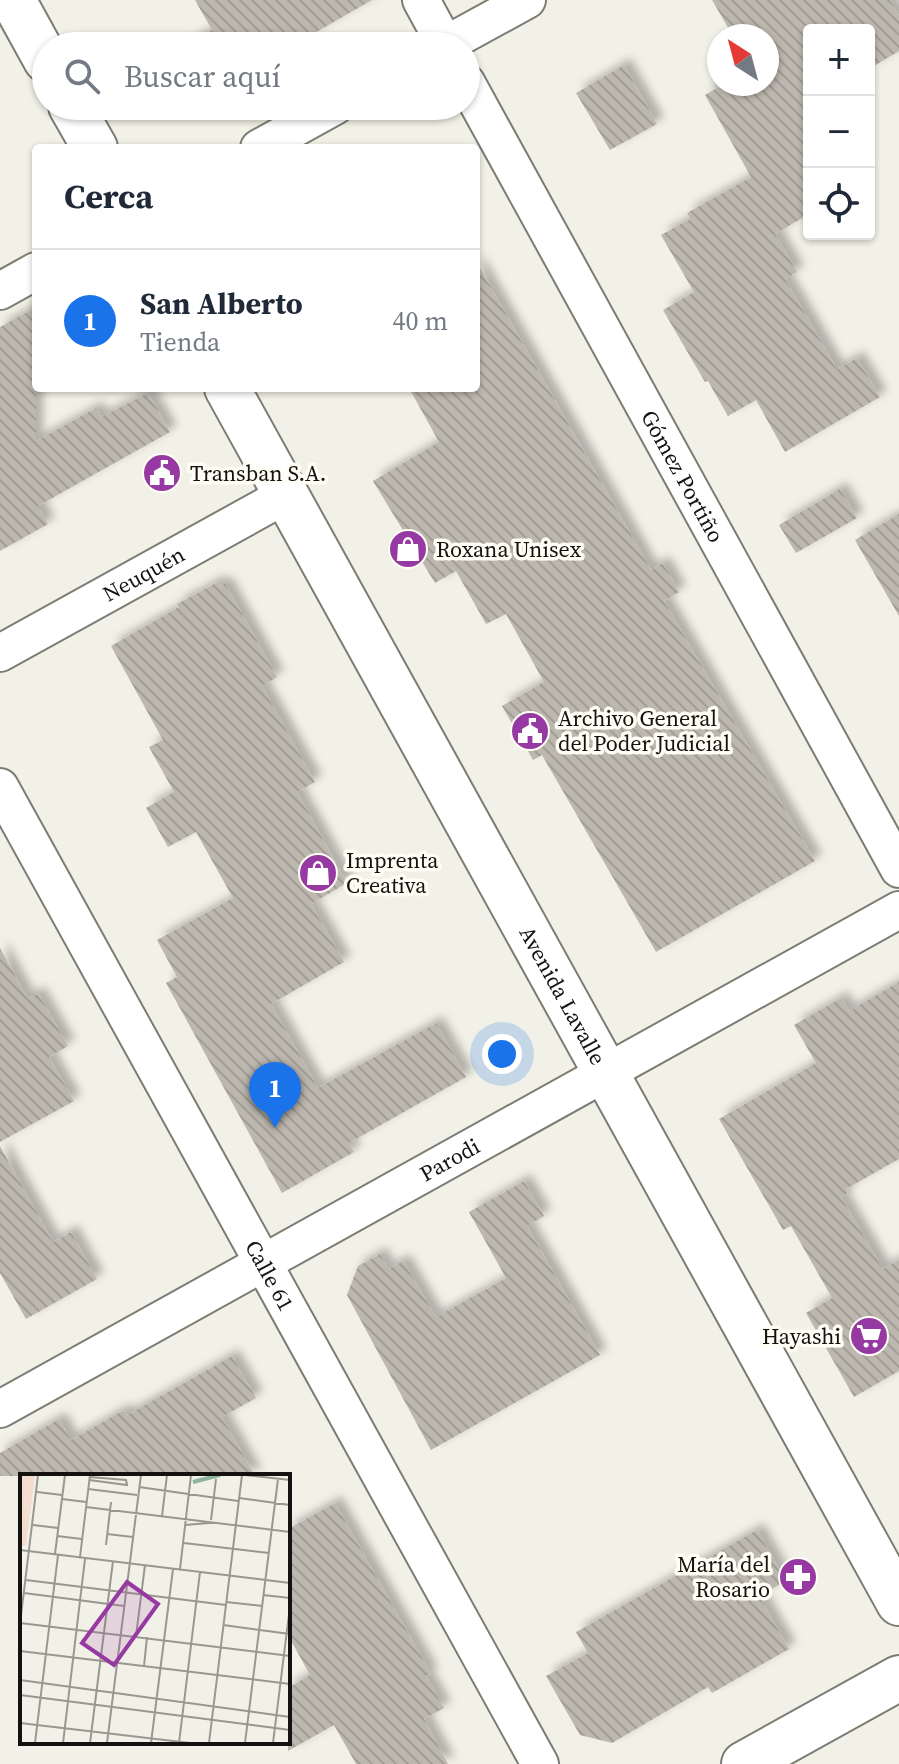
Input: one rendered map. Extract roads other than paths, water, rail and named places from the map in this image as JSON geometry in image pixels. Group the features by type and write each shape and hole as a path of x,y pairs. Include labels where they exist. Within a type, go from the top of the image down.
{"main road":[{"path":"13,0 32,35"},
{"path":"79,120 93,144"},
{"name":"Avenida Lavalle","path":"229,392 899,1603"},
{"path":"744,1764 899,1678"}],"street":[{"path":"421,0 438,32"},
{"path":"470,32 527,0"},
{"name":"Gómez Portiño","path":"480,107 899,869"},
{"path":"266,144 310,120"},
{"path":"0,291 32,273"},
{"name":"Neuquén","path":"0,653 286,495"},
{"name":"Calle 61","path":"0,787 540,1764"},
{"name":"Parodi","path":"0,1409 899,910"}],"place":[{"name":"Transban S.A.","path":"162,473"},
{"name":"Roxana Unisex","path":"408,549"},
{"name":"Archivo General del Poder Judicial","path":"530,731"},
{"name":"Imprenta Creativa","path":"318,873"},
{"name":"San Alberto","path":"275,1128"},
{"name":"Hayashi","path":"869,1336"},
{"name":"María del Rosario","path":"798,1577"}]}
